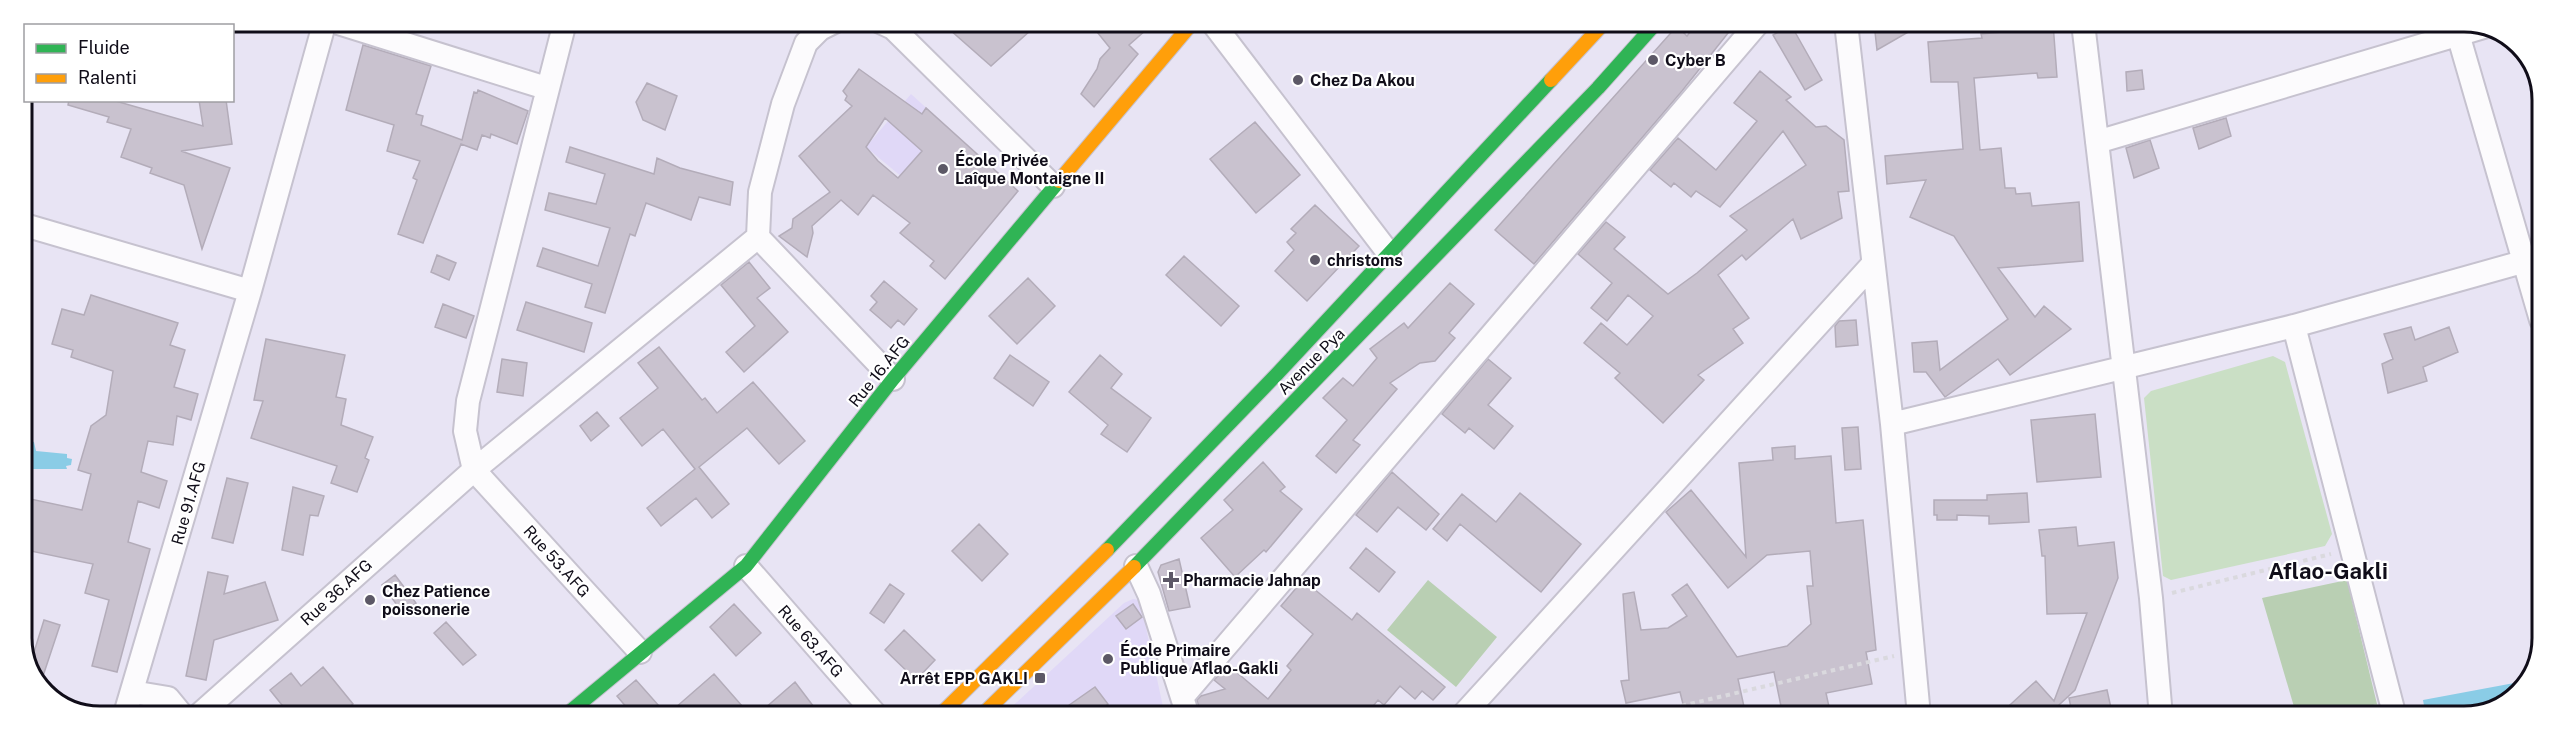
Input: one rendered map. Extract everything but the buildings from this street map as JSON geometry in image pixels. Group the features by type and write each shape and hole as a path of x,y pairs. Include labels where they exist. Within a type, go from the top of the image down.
{"main road":[{"name":"Rue 16.AFG","path":"577,706 746,566 893,379 1184,32"},
{"name":"Avenue Pya","path":"990,706 1390,255 1596,32"},
{"name":"Avenue Pya","path":"950,706 1126,554 1582,105 1648,32"}],"street":[{"name":"Rue 91.AFG","path":"128,706 250,291 322,32"},
{"path":"367,32 546,88"},
{"path":"474,470 465,431 468,401 561,32"},
{"path":"817,32 806,43 783,104 760,192 758,237 893,379"},
{"path":"896,32 1053,186"},
{"path":"1220,32 1390,255"},
{"path":"1186,705 1750,32"},
{"path":"1847,32 1892,424 1918,706"},
{"path":"2084,32 2151,598 2160,706"},
{"path":"2097,142 2465,32"},
{"path":"2458,34 2531,282"},
{"path":"32,227 250,291"},
{"name":"Rue 36.AFG","path":"209,706 474,470 758,237"},
{"path":"1892,424 2123,370 2294,326 2526,261"},
{"path":"1471,706 1873,264"},
{"path":"2294,326 2392,706"},
{"name":"Rue 53.AFG","path":"474,470 640,652"},
{"path":"1126,554 1149,594 1186,705"},
{"name":"Rue 63.AFG","path":"746,566 868,706"},
{"path":"132,692 168,698 175,706"}],"path":[{"path":"2151,598 2351,550"},
{"path":"1681,706 1913,652"}],"shaded area":[{"name":"École Privée Laîque Montaigne II","path":"911,94 1018,191 976,239 866,147"},
{"name":"École Primaire Publique Aflao-Gakli","path":"1133,599 1140,600 1163,706 1013,706 1124,603"}],"green space":[{"path":"2273,356 2285,362 2332,534 2325,546 2171,580 2163,576 2144,398 2151,391"},
{"path":"1428,580 1497,637 1456,687 1387,630"},
{"path":"2347,580 2377,704 2369,706 2294,706 2262,598"}],"water":[{"path":"32,441 36,451 67,454 67,458 72,459 71,465 66,466 67,469 32,469"},
{"path":"2516,683 2494,700 2477,705 2424,706 2423,700"}],"traffic: fast":[{"path":"1134,567 1598,88 1648,32"},
{"path":"1107,550 1277,374 1551,80"},
{"path":"577,706 746,566 893,379 1059,181"}],"traffic: slow":[{"path":"1059,181 1185,32"},
{"path":"1551,80 1596,32"},
{"path":"949,706 1107,550"},
{"path":"991,706 1134,567"}],"place":[{"name":"Cyber B","path":"1653,60"},
{"name":"Chez Da Akou","path":"1298,80"},
{"name":"École Privée Laîque Montaigne II","path":"943,169"},
{"name":"christoms","path":"1315,260"},
{"name":"Pharmacie Jahnap","path":"1171,580"},
{"name":"Chez Patience poissonerie","path":"370,600"},
{"name":"École Primaire Publique Aflao-Gakli","path":"1108,659"},
{"name":"Arrêt EPP GAKLI","path":"1040,678"}],"district":[{"name":"Aflao-Gakli","path":"2328,571"}]}
